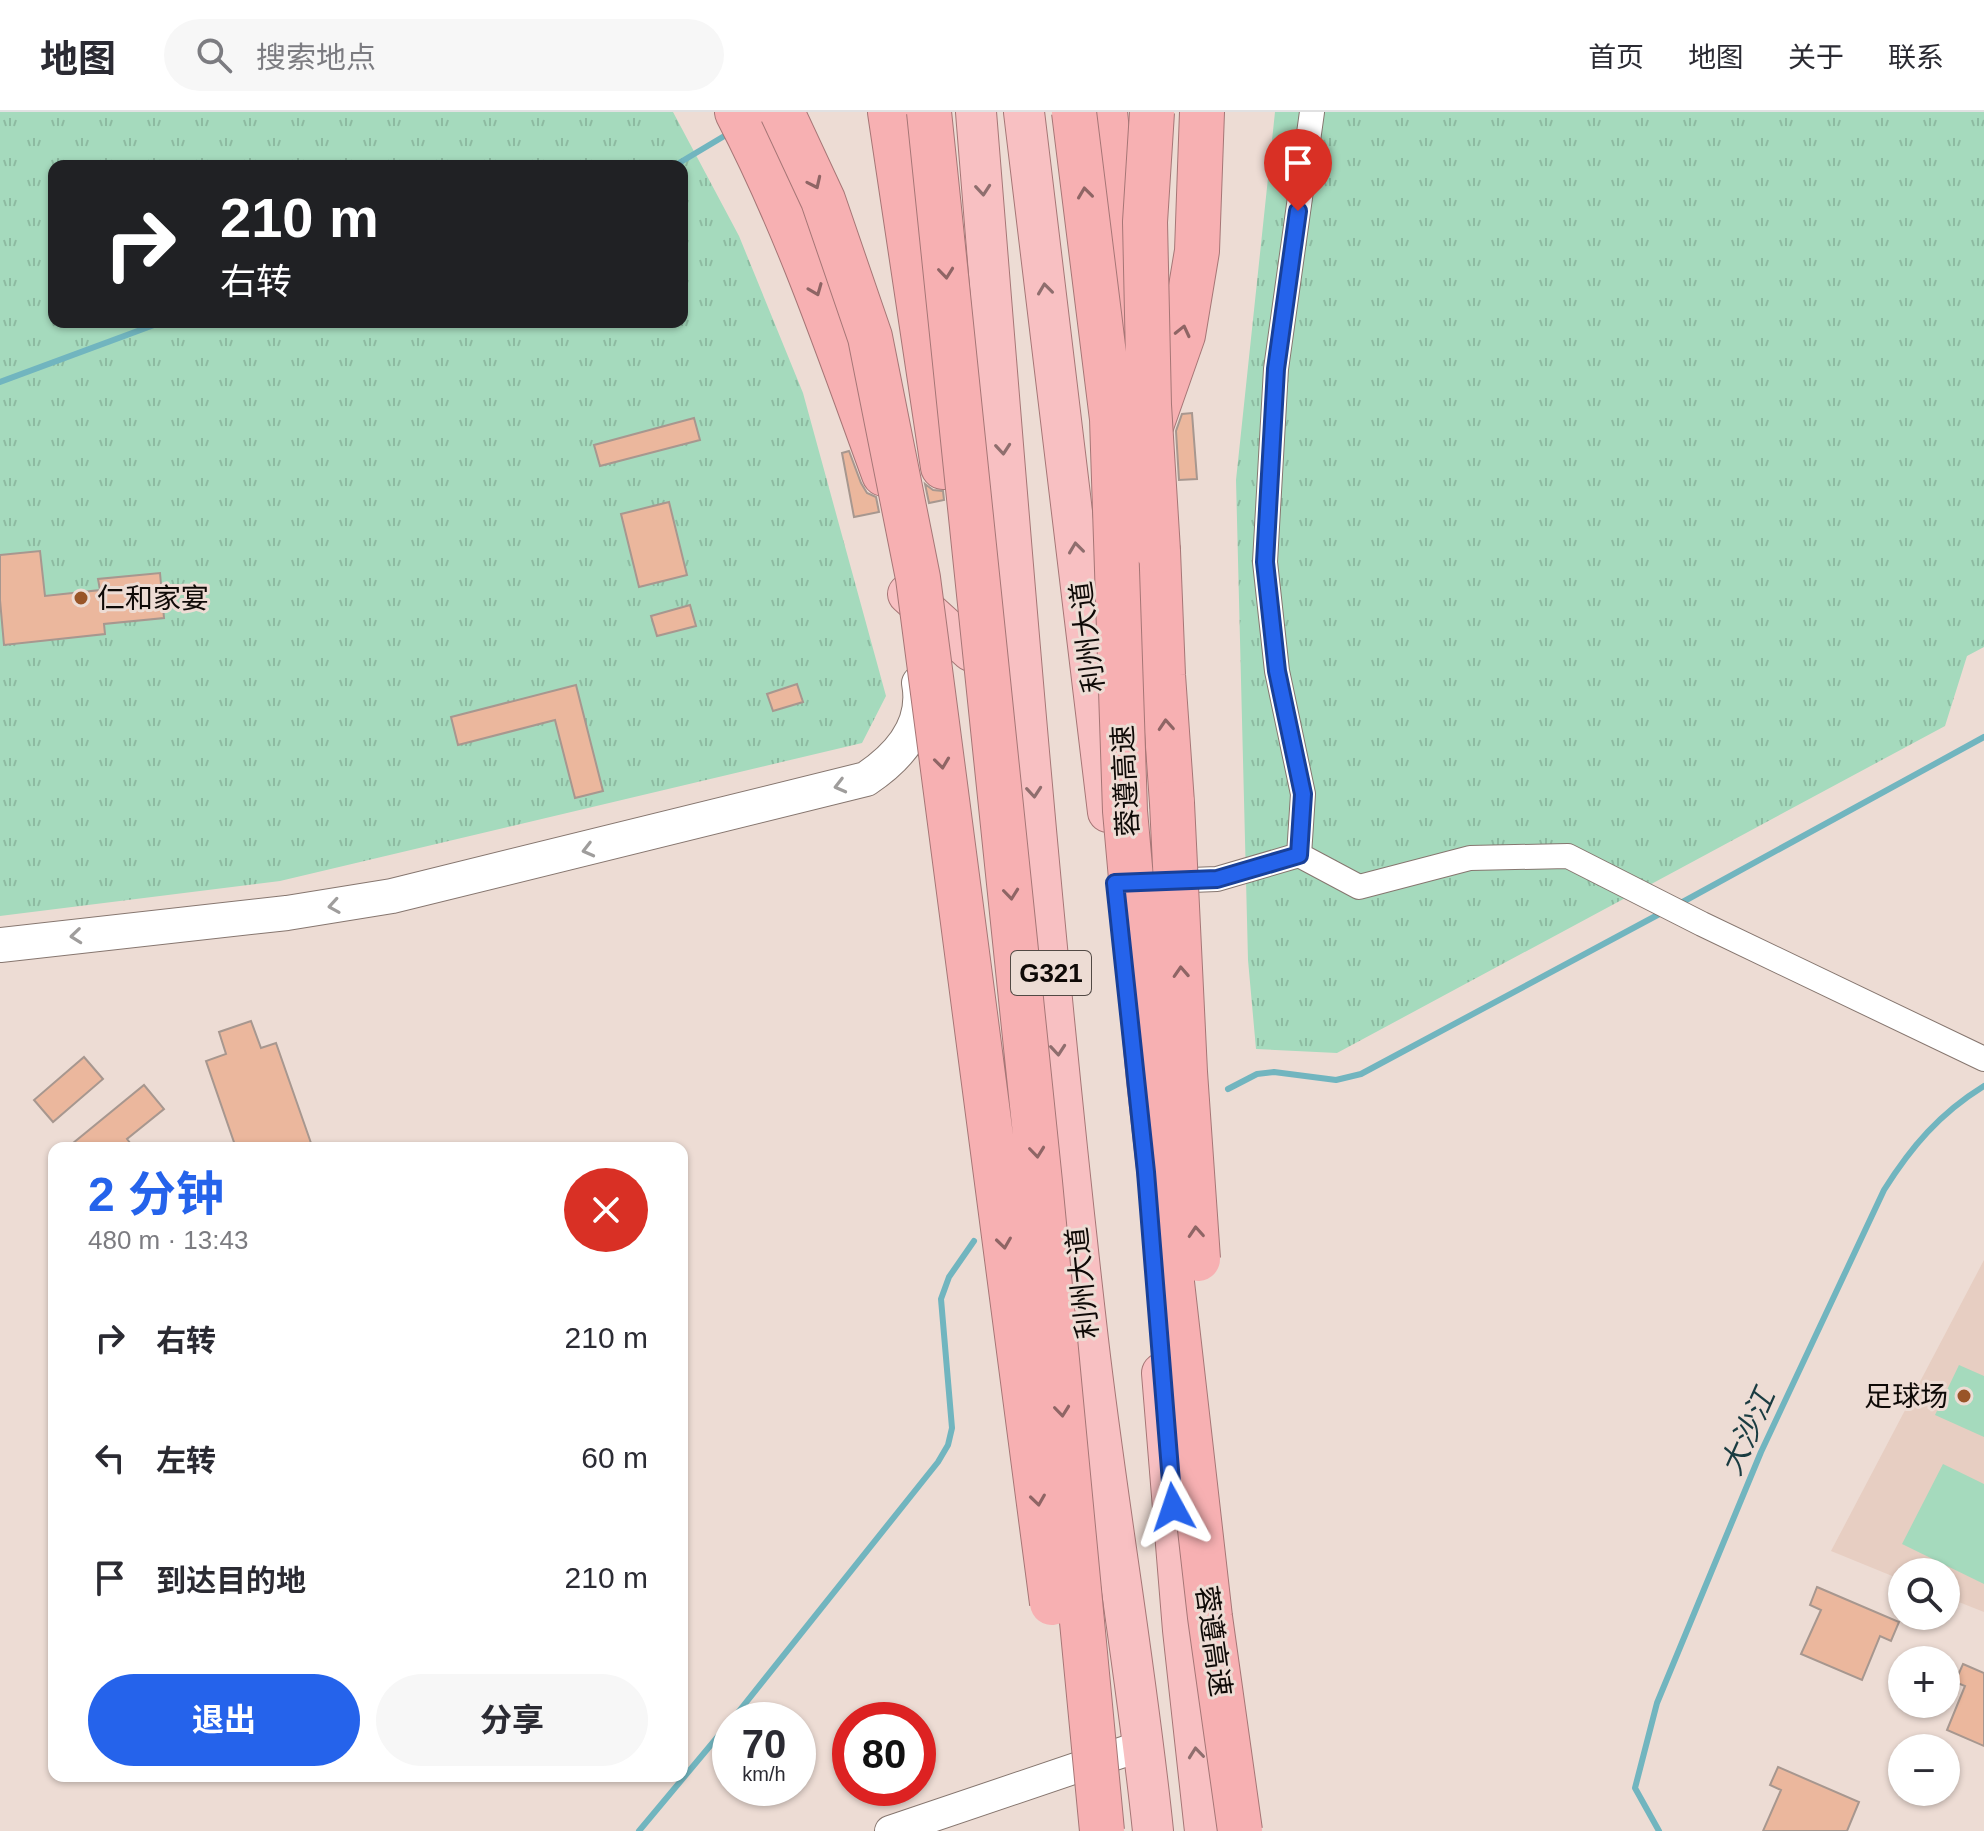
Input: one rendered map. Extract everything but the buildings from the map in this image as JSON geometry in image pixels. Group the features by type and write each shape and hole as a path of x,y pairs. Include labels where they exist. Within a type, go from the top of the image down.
{"highway":[{"path":"737,112 765,166 830,325 884,474"},
{"path":"782,112 823,200 870,337 915,563 1064,1694 1101,1816"},
{"path":"890,112 971,651"},
{"path":"929,112 1034,1119 1101,1816"},
{"name":"利州大道","path":"976,112 1028,748 1089,1345 1153,1831"},
{"name":"利州大道","path":"1024,112 1109,823 1146,1172 1183,1630 1205,1831"},
{"name":"蓉遵高速","path":"1074,112 1112,419 1125,811 1149,1080 1210,1617 1240,1831"},
{"path":"1105,112 1140,457 1109,823"},
{"path":"1152,112 1145,222 1149,405 1185,1072 1211,1456 1210,1617"},
{"path":"1140,457 1183,335 1197,251 1202,112"},
{"path":"902,589 971,651 1028,748"}],"main road":[{"path":"0,945 287,913 392,896 866,779 889,763 920,719 922,698 884,474"}],"street":[{"path":"1299,855 1303,794 1277,671 1265,562 1276,369 1312,112"},
{"path":"1115,883 1217,879 1299,855 1359,887 1470,858 1568,856 1984,1059"},
{"path":"890,1831 1144,1745"}],"shaded area":[{"path":"1984,1260 1984,1612 1960,1603 1960,1558 1888,1558 1888,1574 1831,1551"}],"green space":[{"path":"0,112 673,112 739,236 803,393 886,696 862,743 280,881 0,916"},
{"path":"1275,112 1984,112 1984,647 1967,656 1945,726 1337,1053 1256,1049 1248,960 1236,480"},
{"name":"足球场","path":"1959,1365 1984,1376 1984,1437 1935,1415"},
{"path":"1943,1464 1984,1484 1984,1584 1960,1572 1960,1558 1931,1558 1902,1544"}],"waterway":[{"path":"684,160 731,132"},
{"path":"0,382 146,328"},
{"path":"1679,904 1984,737"},
{"path":"1228,1089 1257,1074 1274,1072 1336,1080 1361,1074 1665,911"},
{"name":"大沙江","path":"1659,1831 1635,1788 1657,1703 1761,1452 1884,1190 1928,1132 1968,1096 1984,1086"},
{"path":"746,1702 938,1462 948,1445 952,1428 941,1299 949,1277 974,1241"},
{"path":"688,1772 712,1744"},
{"path":"639,1831 680,1782"}],"place":[{"name":"仁和家宴","path":"81,598"},
{"name":"足球场","path":"1964,1396"}],"route":[{"path":"1173,1507 1146,1172 1115,883 1217,879 1299,855 1303,794 1277,671 1265,562 1276,369 1298,211"}]}
